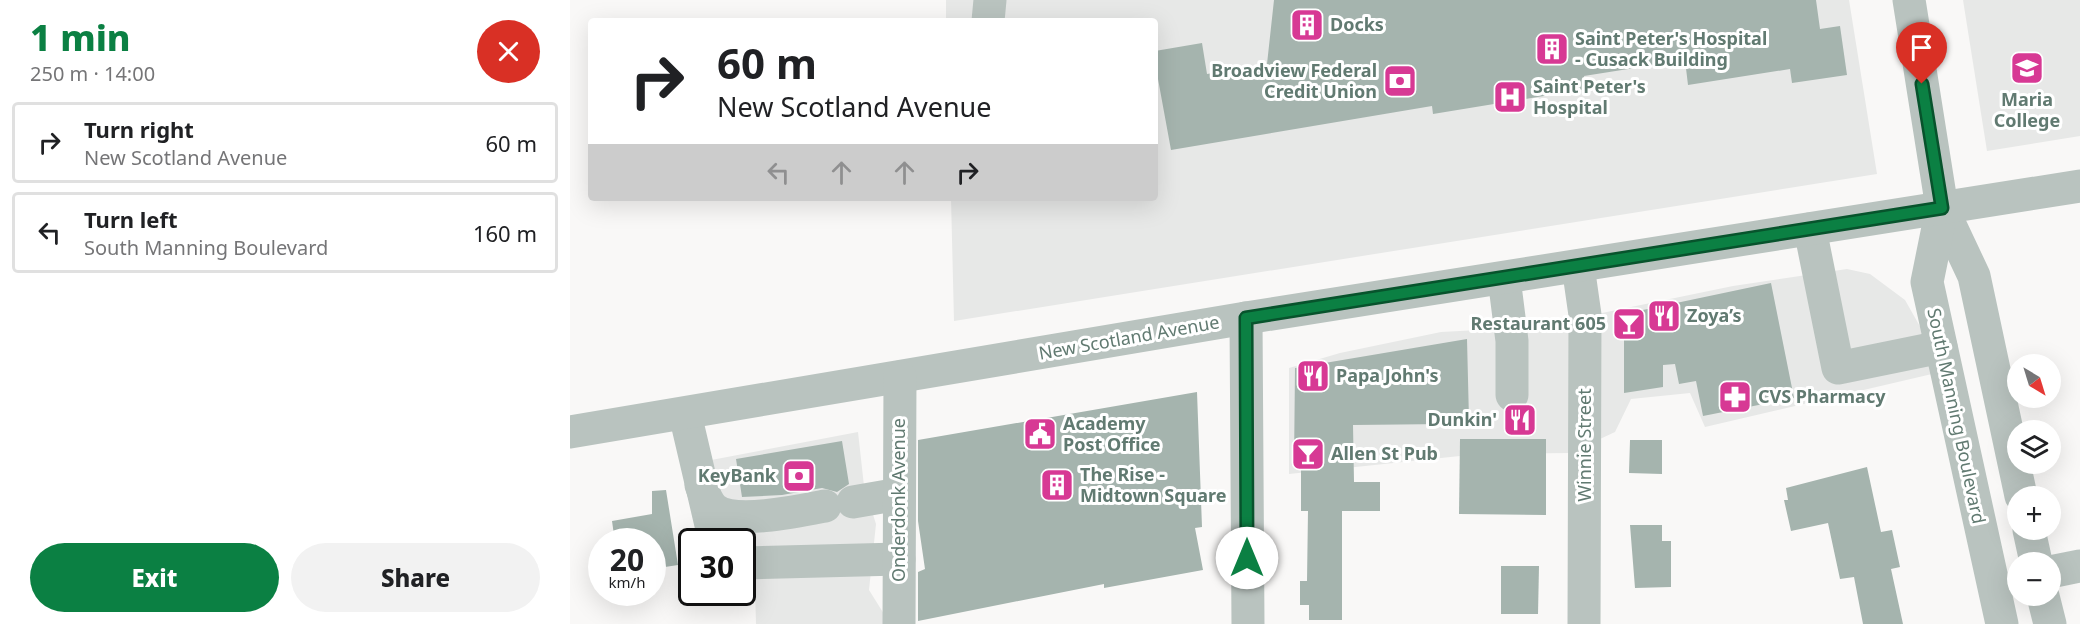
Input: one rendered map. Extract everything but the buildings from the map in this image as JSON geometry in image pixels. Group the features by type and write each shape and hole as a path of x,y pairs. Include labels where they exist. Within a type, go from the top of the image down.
{"street":[{"path":"988,18 990,0"},
{"name":"South Manning Boulevard","path":"1909,0 1942,208 1974,276 2019,486"},
{"name":"New Scotland Avenue","path":"570,432 1246,318 2080,186"},
{"name":"South Manning Boulevard","path":"1942,208 1928,282 1941,346 2005,582 2002,624"},
{"path":"1810,229 1838,368 1941,346"},
{"name":"Winnie Street","path":"1578,267 1585,315 1584,624"},
{"path":"1504,278 1512,341 1512,395"},
{"path":"1246,318 1248,624"},
{"name":"Onderdonk Avenue","path":"899,624 900,377"},
{"path":"685,414 712,528"},
{"path":"701,484 707,500 714,509 735,516 839,504 899,494"},
{"path":"756,563 899,559"},
{"path":"2061,570 2080,566"},
{"path":"2046,606 2050,624"}],"shaded area":[{"name":"Saint Peter's Hospital","path":"946,0 1849,0 1877,174 954,321 951,201 1158,201 1158,18 946,18"},
{"name":"Maria College","path":"1963,0 2080,0 2080,136 1987,151"},
{"path":"1847,269 1870,274 1905,300 1922,330 1932,374 1705,427 1690,393 1631,399 1615,432 1570,453 1479,454 1289,474 1289,368 1340,353 1441,332 1534,327 1733,286"},
{"path":"858,432 864,486 876,524 869,590 884,614 884,624 756,624 756,528 700,528 685,465"}],"place":[{"name":"Docks","path":"1307,25"},
{"name":"Saint Peter's Hospital - Cusack Building","path":"1552,49"},
{"name":"Maria College","path":"2027,68"},
{"name":"Broadview Federal Credit Union","path":"1400,81"},
{"name":"Saint Peter's Hospital","path":"1510,97"},
{"name":"Zoya’s","path":"1664,316"},
{"name":"Restaurant 605","path":"1629,324"},
{"name":"Papa John's","path":"1313,376"},
{"name":"CVS Pharmacy","path":"1735,397"},
{"name":"Dunkin'","path":"1520,420"},
{"name":"Academy Post Office","path":"1040,434"},
{"name":"Allen St Pub","path":"1308,454"},
{"name":"KeyBank","path":"799,476"},
{"name":"The Rise - Midtown Square","path":"1057,485"}],"route":[{"path":"1247,558 1246,318 1942,208 1922,84"}]}
